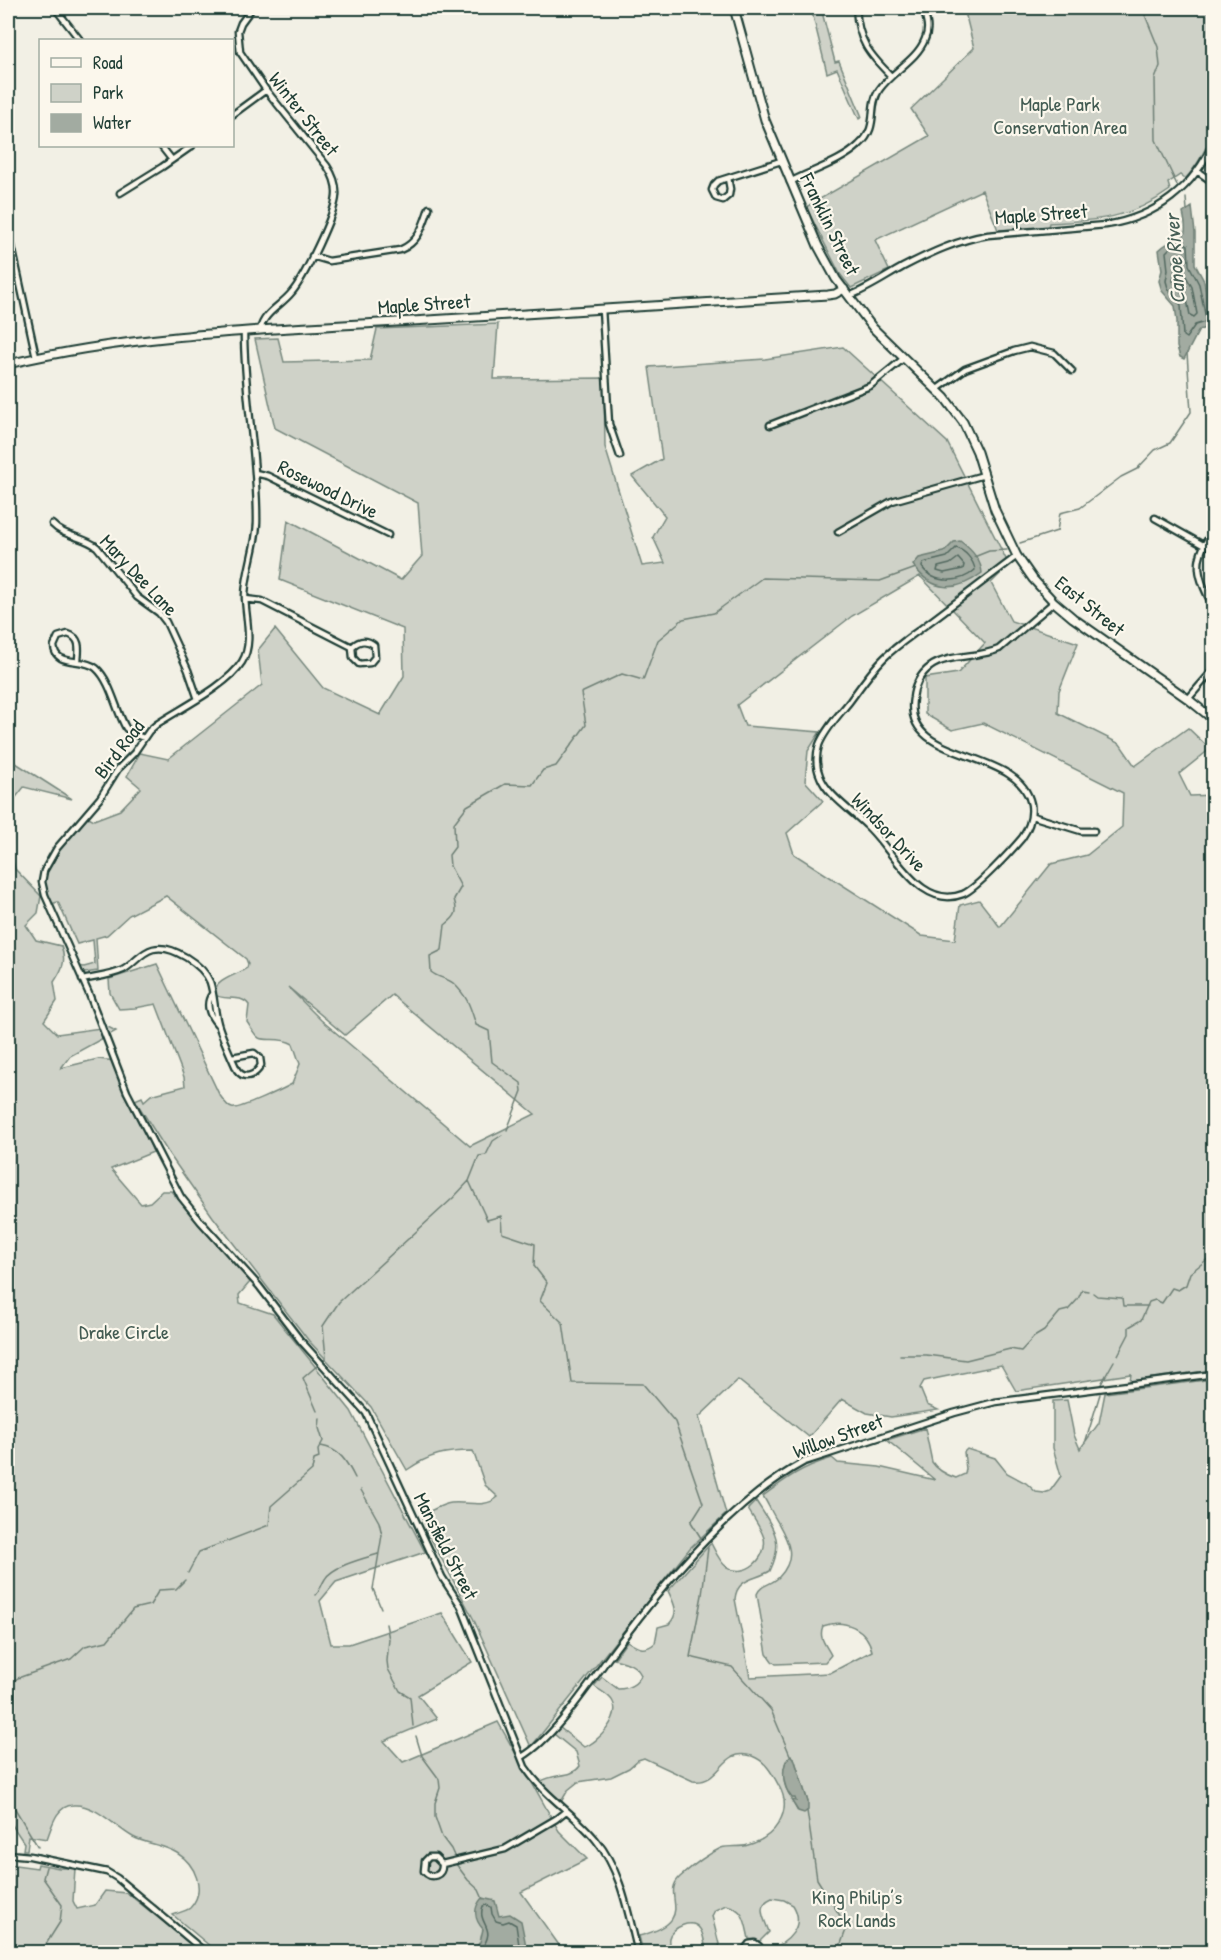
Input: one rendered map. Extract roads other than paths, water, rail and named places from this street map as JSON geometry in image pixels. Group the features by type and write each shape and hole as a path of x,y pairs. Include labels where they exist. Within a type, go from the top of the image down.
{"street":[{"path":"55,8 79,39"},
{"name":"Winter Street","path":"252,8 240,26 238,44 245,62 327,166 336,190 335,207 296,288 263,319 260,330"},
{"name":"Franklin Street","path":"734,8 760,107 818,246 844,290 873,328 951,406 968,430 987,485"},
{"path":"856,8 867,50 891,76"},
{"path":"790,182 843,156 860,144 872,126 876,96 891,76 919,50 925,41 927,29 923,8"},
{"path":"234,115 267,90"},
{"name":"Maple Street","path":"849,296 865,290 925,257 974,238 1089,228 1132,220 1147,214 1167,202 1188,183 1214,141"},
{"path":"162,147 172,160"},
{"path":"120,193 191,147"},
{"path":"728,178 729,195 723,200 716,198 712,194 713,186 717,182 728,178 781,161"},
{"path":"1197,171 1214,183"},
{"path":"312,256 329,261 389,253 405,248 419,234 429,208"},
{"path":"8,228 36,357"},
{"name":"Maple Street","path":"8,364 60,352 143,339 828,295 844,290"},
{"path":"602,309 609,424 620,456"},
{"name":"Bird Road","path":"172,1181 125,1089 82,980 49,906 42,888 42,876 57,848 100,798 115,772 134,753 157,723 198,699 237,669 244,657 248,638 247,580 256,531 255,473 244,358 244,332"},
{"path":"936,390 965,369 1030,347 1054,353 1072,371"},
{"path":"770,425 870,386 903,359"},
{"name":"Rosewood Drive","path":"255,473 268,476 388,535"},
{"path":"838,532 892,501 984,475"},
{"name":"East Street","path":"987,485 999,519 1017,556 1033,579 1054,602 1072,618 1188,699 1214,720"},
{"path":"1155,518 1203,545"},
{"name":"Mary Dee Lane","path":"52,524 63,532 89,541 98,547 137,597 162,616 188,670 198,699"},
{"path":"1214,530 1203,545 1198,559 1202,586 1214,608"},
{"name":"Windsor Drive","path":"1017,556 903,642 878,664 822,739 817,765 821,780 827,789 873,832 917,885 934,894 952,896 963,894 973,887 1023,837 1032,816"},
{"path":"246,599 262,601 352,647"},
{"path":"1054,602 999,649 983,655 944,661 930,667 915,687 912,700 914,721 925,736 1012,776 1026,792 1032,816 1081,831 1094,831"},
{"path":"78,660 79,646 76,639 68,634 58,637 54,646 56,655 62,659 78,660 92,666 101,674 125,726 133,734 144,738"},
{"path":"359,641 367,641 374,645 375,657 366,664 357,663 352,655 352,647 359,641"},
{"path":"1188,699 1214,669"},
{"path":"82,980 120,971 149,951 167,948 181,954 205,974 210,983 212,994 208,1000 208,1008 219,1026 238,1072 243,1076 250,1076 261,1065 260,1058 254,1053 232,1057"},
{"name":"Mansfield Street","path":"172,1181 201,1222 239,1261 320,1363 366,1413 442,1577 461,1606 522,1757 537,1785 596,1839 614,1867 638,1953"},
{"name":"Willow Street","path":"522,1757 535,1748 564,1717 625,1635 691,1556 784,1472 804,1461 995,1402 1214,1374"},
{"path":"442,1864 488,1855 512,1846 566,1811"},
{"path":"8,1854 30,1856 107,1872 205,1953"},
{"path":"429,1857 435,1857 442,1864 442,1871 439,1875 427,1875 424,1871 425,1861 429,1857"},
{"path":"743,1953 749,1944 755,1943 762,1953"}],"water":[{"path":"1192,207 1195,264 1204,281 1212,323 1209,327 1199,330 1184,359 1180,357 1177,347 1175,306 1162,291 1159,281 1162,270 1159,250 1184,235 1183,213"},
{"path":"960,541 968,547 980,563 982,573 972,580 954,586 936,585 920,574 913,565 919,558 944,552 954,542"},
{"path":"791,1755 794,1758 808,1802 808,1810 804,1813 798,1811 791,1800 796,1801 789,1793 785,1782 785,1765"},
{"path":"482,1898 495,1901 499,1916 510,1914 521,1921 526,1946 524,1952 473,1952 480,1942 483,1929 476,1914 477,1906"}],"waterway":[{"name":"Canoe River","path":"1146,8 1145,15 1158,47 1160,66 1155,79 1156,140 1177,185"},
{"name":"Canoe River","path":"1186,198 1187,210"},
{"name":"Canoe River","path":"1206,327 1214,349"},
{"path":"1020,543 1057,531 1060,513 1080,508 1121,477 1137,469 1155,450 1170,443 1191,412 1187,353"},
{"path":"974,557 989,551 1007,550"},
{"path":"507,1130 522,1091 521,1083 492,1062 489,1031 476,1025 470,1007 458,988 451,981 431,972 430,956 442,950 445,925 456,913 454,899 461,887 450,866 449,855 455,847 454,823 467,806 505,784 532,785 543,770 556,766 586,725 581,693 622,674 643,680 658,640 683,619 714,613 762,578 880,581 916,568"},
{"path":"323,1361 326,1358 323,1326 339,1302 453,1198 469,1181 479,1156 486,1155 493,1141 502,1135"},
{"path":"469,1181 487,1220 501,1216 502,1233 535,1244 534,1266 547,1283 540,1301 563,1323 572,1383 643,1384 675,1422 703,1503 691,1522 701,1538"},
{"path":"1118,1355 1129,1334 1129,1327 1141,1320 1149,1302 1155,1300 1162,1303 1172,1288 1178,1290 1186,1285 1190,1273 1214,1254"},
{"path":"900,1355 926,1355 966,1360 1010,1349 1021,1351 1034,1337 1044,1331 1060,1312 1068,1310 1078,1299 1082,1290 1088,1291"},
{"path":"1093,1293 1097,1296 1122,1298 1123,1306 1148,1306"},
{"path":"1101,1384 1114,1361"},
{"path":"317,1411 303,1378 319,1364"},
{"path":"1086,1440 1100,1394"},
{"path":"188,1573 199,1552 269,1525 271,1506 312,1470 314,1460 319,1458 318,1450 323,1441 319,1428 320,1418"},
{"path":"321,1446 338,1453 355,1478"},
{"path":"361,1490 379,1522 382,1535 373,1589 381,1608"},
{"path":"708,1548 690,1657 732,1667 771,1710 790,1755"},
{"path":"316,1595 325,1579 334,1570 378,1554"},
{"path":"8,1685 18,1678 71,1659 85,1646 107,1641 133,1609 150,1605 159,1590 176,1589 185,1580"},
{"path":"386,1624 389,1639 388,1669 400,1691 410,1697 413,1726"},
{"path":"416,1736 422,1756 439,1779 440,1788 435,1803 435,1817 442,1837 455,1858"},
{"path":"8,1797 38,1847"},
{"path":"807,1811 817,1879 847,1927 838,1952"},
{"path":"456,1864 479,1890 483,1899"},
{"path":"41,1952 60,1922 62,1905 43,1878 46,1867"}],"park label":[{"name":"Maple Park Conservation Area","path":"1060,116"},
{"name":"Drake Circle","path":"124,1332"},
{"name":"King Philip’s Rock Lands","path":"857,1908"}]}
